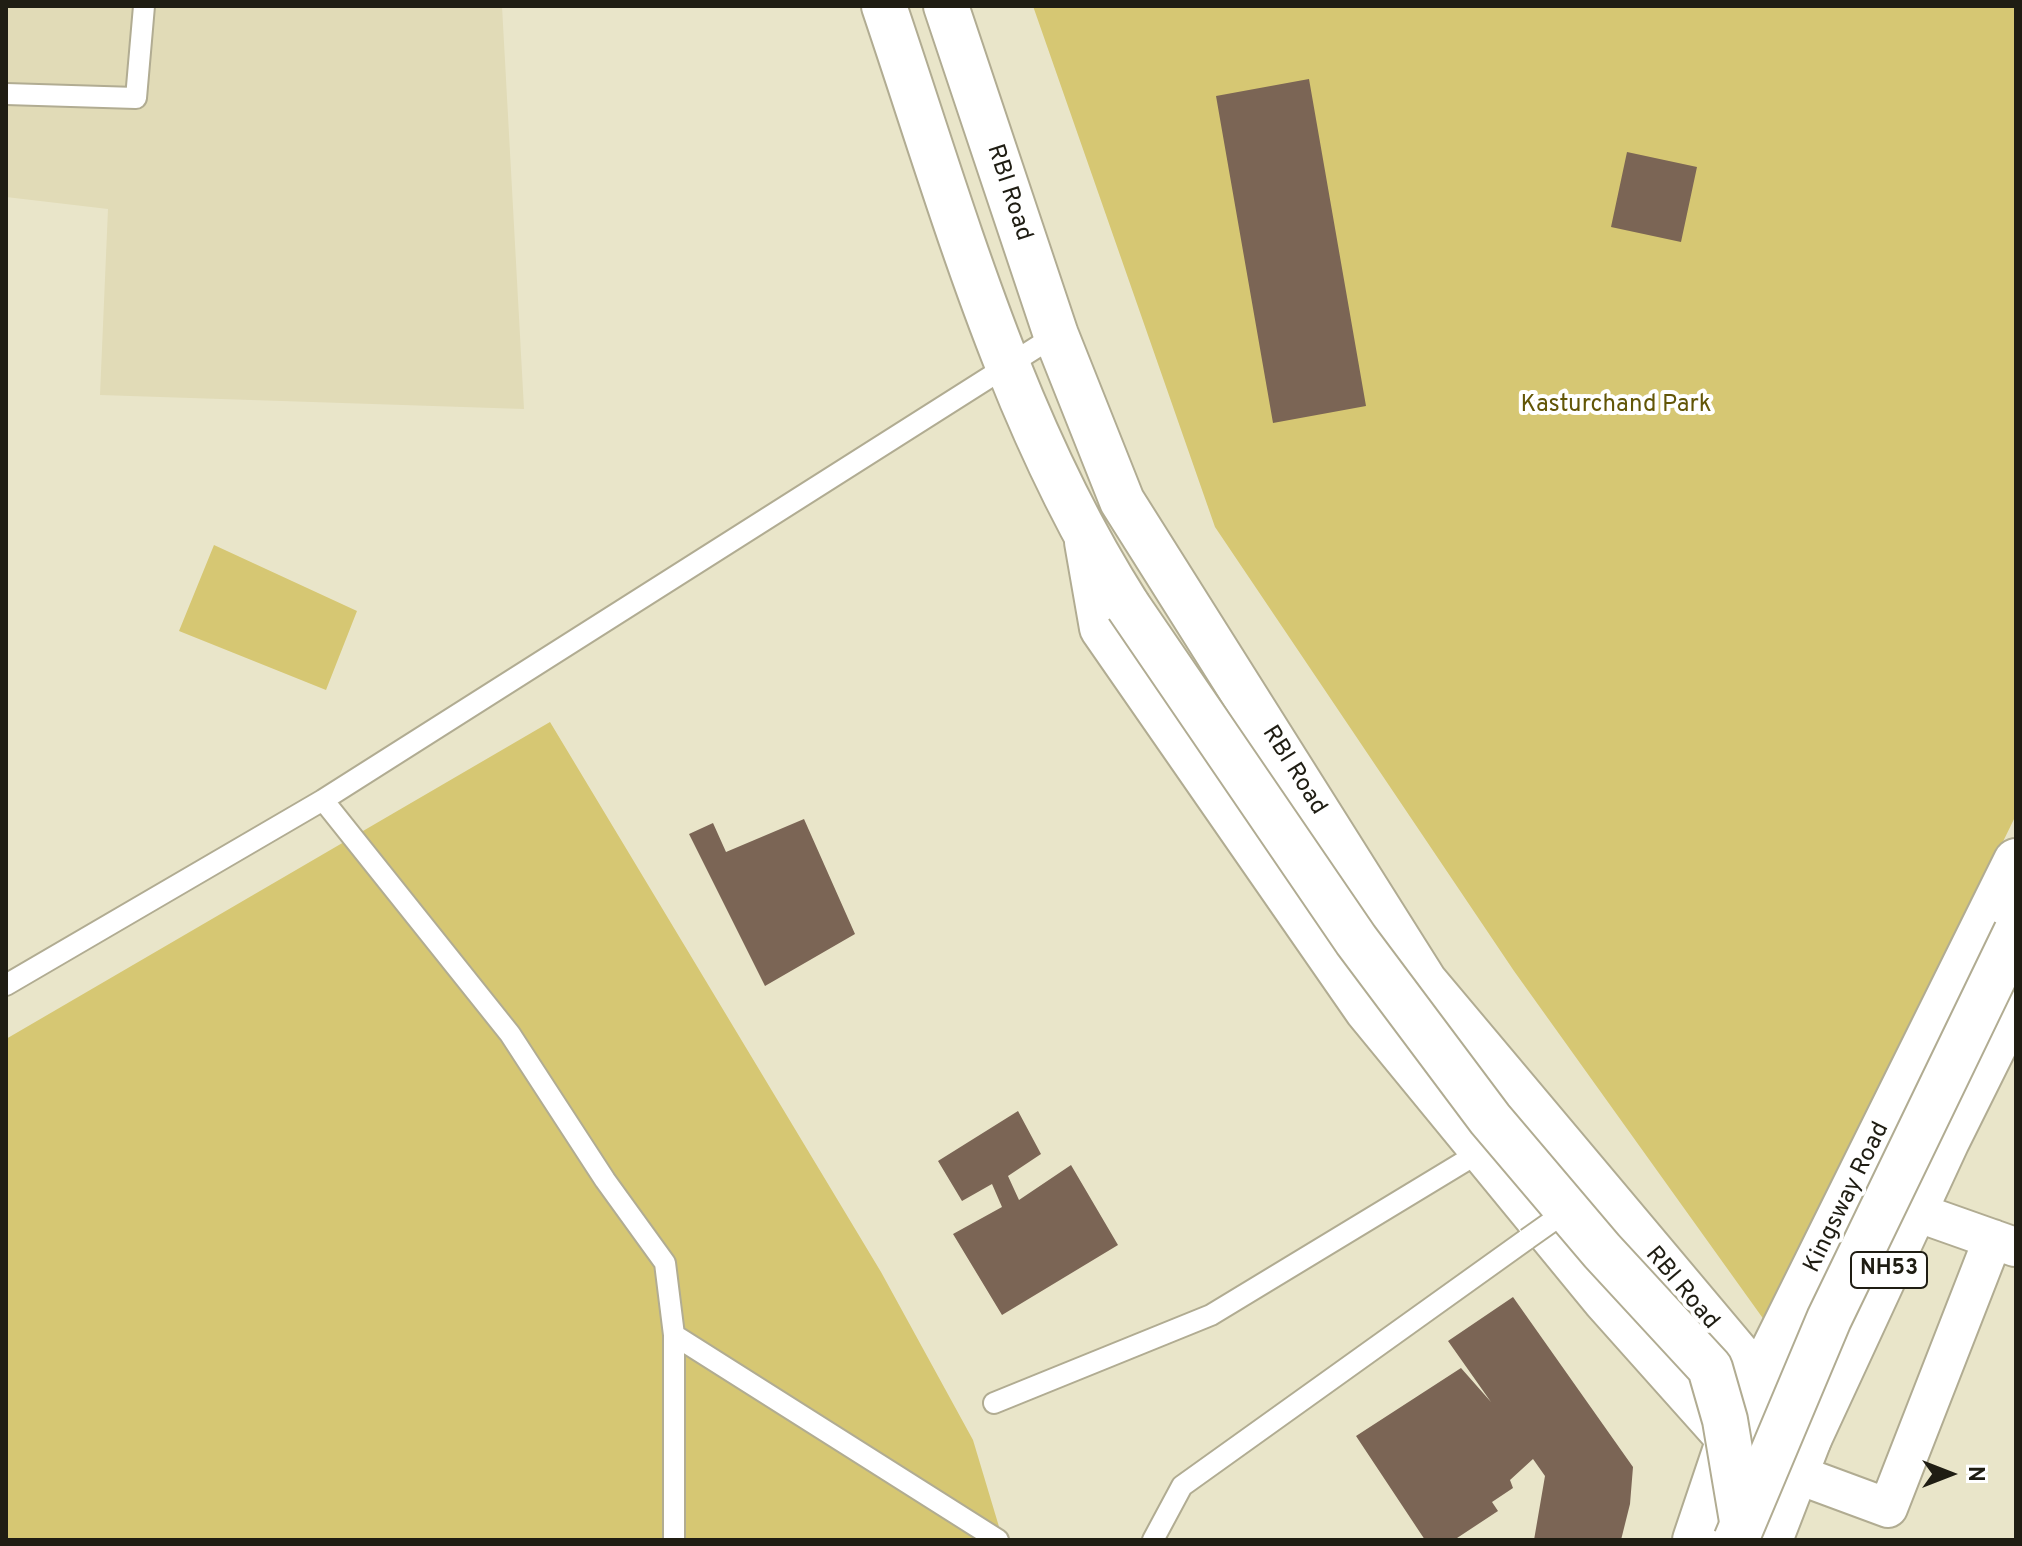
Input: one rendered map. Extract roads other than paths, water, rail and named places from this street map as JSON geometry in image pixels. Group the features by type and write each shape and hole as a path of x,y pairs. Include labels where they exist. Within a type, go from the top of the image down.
{"main road":[{"path":"884,6 1006,365 1087,542 1356,940 1490,1119 1564,1213 1710,1368 1725,1420 1749,1534"},
{"name":"RBI Road","path":"946,6 1056,335 1122,501 1425,982 1758,1381 1796,1470"},
{"path":"1087,542 1102,628 1367,1010 1480,1152 1729,1439 1796,1470"},
{"name":"Kingsway Road","path":"1695,1540 1729,1439 2016,861"},
{"path":"1749,1534 1829,1319 2016,932"},
{"name":"NH53","path":"1749,1534 1796,1470 2016,1002"}],"street":[{"path":"1796,1470 1888,1508 2004,1243 1916,1212"}],"lane":[{"path":"6,94 136,98 144,6"},
{"path":"6,985 323,800 1056,335"},
{"path":"323,800 510,1034 605,1180 665,1263 674,1335 674,1540"},
{"path":"994,1403 1211,1315 1480,1152"},
{"path":"1153,1540 1182,1486 1564,1213"},
{"path":"674,1335 998,1540"}],"park label":[{"name":"Kasturchand Park","path":"1616,406"}]}
